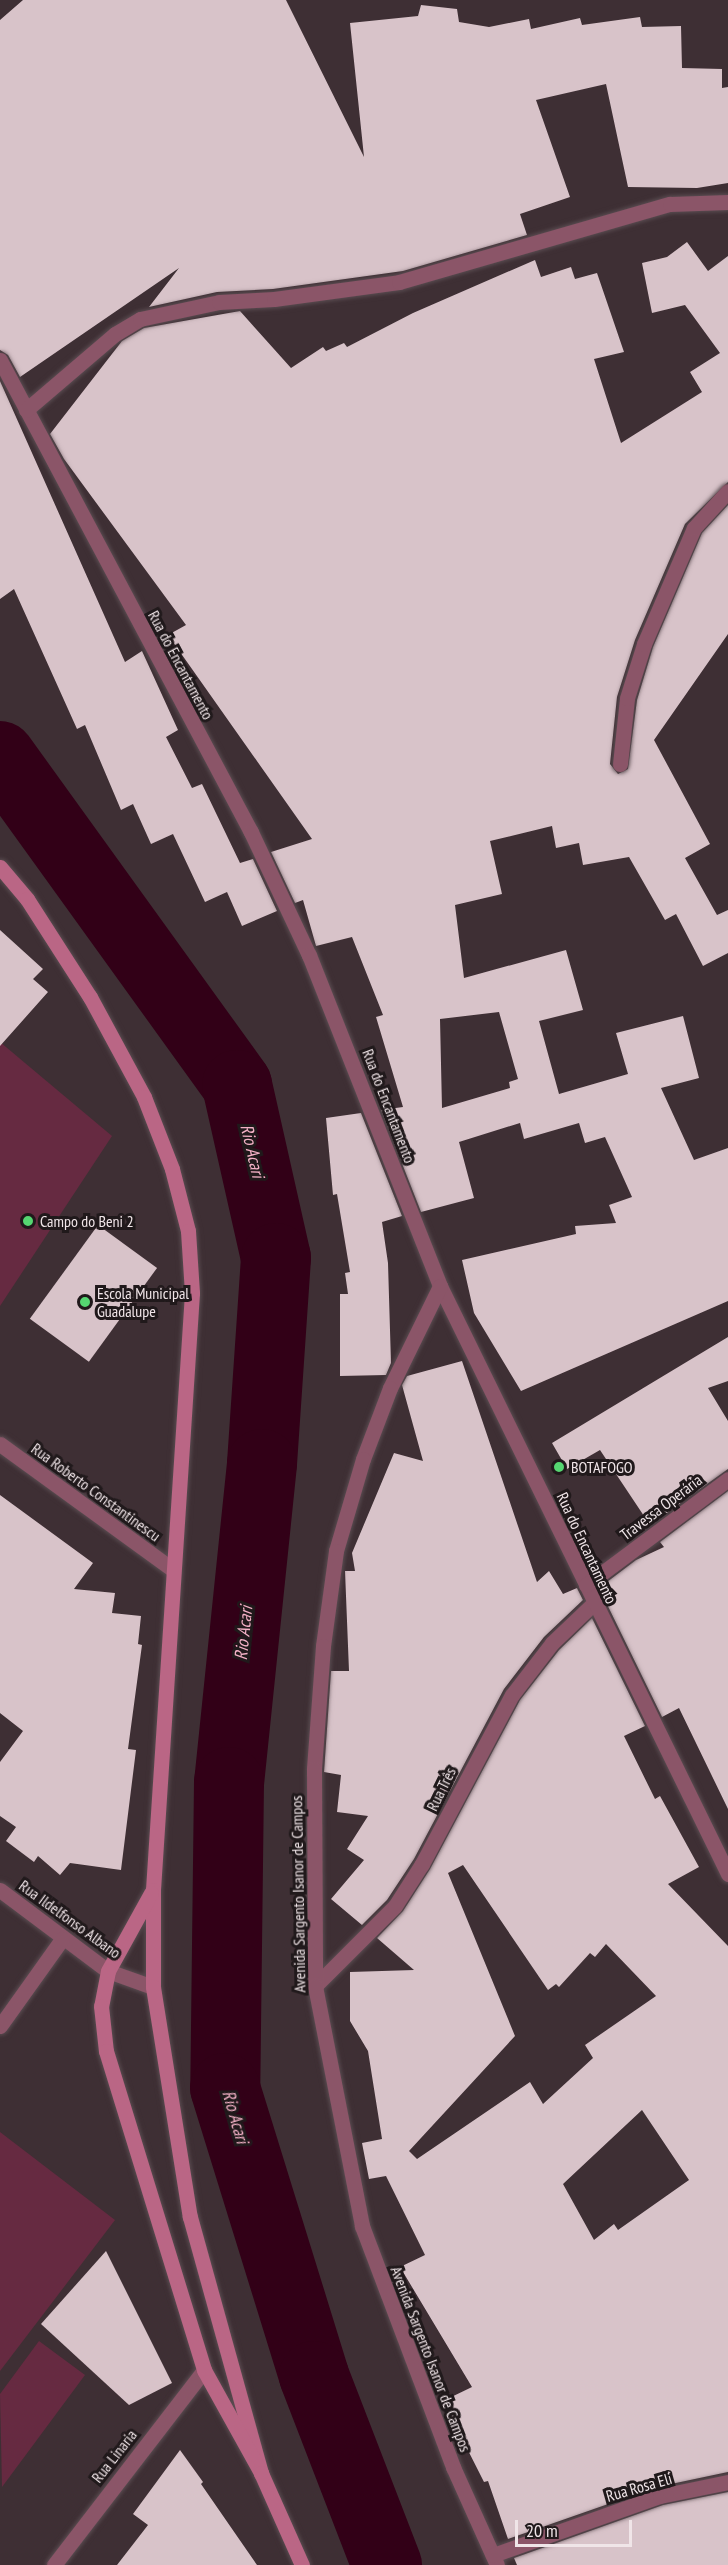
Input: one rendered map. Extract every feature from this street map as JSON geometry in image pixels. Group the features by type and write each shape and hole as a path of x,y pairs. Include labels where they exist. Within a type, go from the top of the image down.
{"street":[{"path":"26,410 115,334 140,319 219,302 274,299 399,282 660,207 728,202"},
{"name":"Rua do Encantamento","path":"0,360 251,832 309,955 440,1286 586,1585 593,1604 728,1874"},
{"path":"620,764 627,698 644,644 694,528 728,490"},
{"path":"0,867 27,899 90,998 144,1097 172,1169 188,1231 192,1293 172,1569 153,1890 153,1987 190,2217 261,2473"},
{"name":"Avenida Sargento Isanor de Campos","path":"440,1286 390,1389 356,1479 336,1551 322,1646 314,1769 315,1986 362,2226 453,2466 495,2560"},
{"name":"Rua Roberto Constantinescu","path":"0,1444 172,1569"},
{"name":"Travessa Operária","path":"586,1585 728,1479"},
{"name":"Rua Três","path":"315,1986 395,1906 422,1864 512,1695 552,1642 593,1604"},
{"name":"Rua Ildelfonso Albano","path":"0,1890 62,1939 108,1971 153,1987"},
{"path":"153,1890 108,1971 101,2006 106,2051 204,2370 261,2473 302,2565"},
{"path":"0,2026 62,1939"},
{"name":"Rua Linaria","path":"54,2565 204,2370"},
{"name":"Rua Rosa Eli","path":"495,2560 660,2496 728,2482"}],"shaded area":[{"name":"Campo do Beni 2","path":"0,1042 112,1136 0,1306"},
{"path":"0,2132 115,2220 0,2371"},
{"path":"39,2341 85,2375 2,2487 0,2394"}],"building":[{"path":"23,0 286,0 364,157 350,23 418,16 421,5 457,9 459,22 489,27 529,19 531,29 580,18 582,25 640,17 642,27 681,26 682,68 722,69 722,88 728,87 728,183 697,188 628,187 606,84 536,100 570,197 520,214 527,235 403,271 273,289 217,292 149,307 179,268 20,377 8,355 0,350 0,20"},
{"path":"687,242 708,271 728,256 728,482 685,524 635,640 617,697 610,764 618,774 628,769 637,700 653,647 702,533 728,505 728,634 654,740 710,844 685,858 717,915 728,910 728,953 703,966 676,914 665,920 629,857 583,865 579,843 556,848 552,826 490,841 502,894 455,905 464,978 566,950 583,1010 539,1021 559,1094 628,1074 616,1033 683,1016 699,1078 661,1088 694,1160 728,1148 728,1301 521,1391 474,1313 462,1260 576,1234 575,1226 616,1223 609,1205 632,1197 605,1137 585,1143 579,1123 524,1139 520,1123 459,1142 474,1198 421,1212 381,1110 403,1107 376,1017 383,1015 352,937 316,946 303,900 295,903 271,852 312,839 168,635 186,625 64,459 50,434 122,341 144,328 240,311 291,368 323,347 326,351 344,343 347,347 413,313 535,260 541,277 571,267 575,279 597,273 624,352 594,359 621,443 702,392 690,372 720,353 685,305 652,313 642,263 667,257","holes":["499,1012 518,1079 509,1082 510,1088 442,1108 440,1019"]},
{"path":"0,381 125,662 142,651 178,730 166,737 192,788 202,784 240,863 253,859 277,911 242,926 227,892 205,902 173,834 151,844 133,804 121,810 85,725 77,729 14,589 0,599"},
{"path":"0,930 43,969 33,979 48,992 0,1046"},
{"path":"361,1113 402,1216 382,1222 388,1263 391,1363 386,1375 340,1376 340,1294 348,1294 345,1273 350,1272 337,1194 333,1195 326,1118"},
{"path":"98,1225 157,1268 89,1362 30,1319"},
{"path":"728,1337 728,1381 708,1388 728,1421 728,1469 650,1525 600,1450 567,1469 552,1443"},
{"path":"462,1361 537,1582 549,1571 563,1594 577,1588 583,1600 544,1637 504,1689 414,1859 387,1900 362,1925 331,1899 364,1860 347,1849 368,1816 337,1812 341,1775 324,1772 331,1671 349,1671 345,1571 355,1571 352,1553 394,1453 423,1461 402,1385 407,1376"},
{"path":"728,1491 728,1809 679,1708 662,1717 599,1588 636,1560 664,1547 660,1542"},
{"path":"0,1495 93,1563 74,1589 115,1593 112,1613 141,1616 138,1644 142,1645 128,1749 136,1750 121,1870 70,1863 60,1875 38,1856 34,1862 6,1841 16,1827 0,1816 0,1762 23,1731 0,1713"},
{"path":"592,1618 645,1726 624,1736 655,1799 660,1796 699,1867 668,1884 728,1946 728,2472 657,2487 508,2539 488,2481 484,2482 443,2401 472,2387 400,2267 425,2255 386,2176 369,2179 362,2143 382,2139 368,2051 350,2021 350,1972 414,1970 377,1938 403,1911 430,1869 520,1700 559,1650","holes":["463,1865 548,1990 556,1984 559,1987 590,1953 595,1957 606,1944 656,1996 585,2045 593,2058 543,2104 530,2082 417,2159 409,2151 515,2036 448,1873","642,2110 689,2180 618,2230 614,2224 594,2240 563,2184"]},
{"path":"106,2251 172,2383 129,2405 41,2324"},
{"path":"180,2450 257,2565 117,2565 148,2525 133,2514"},
{"path":"728,2492 728,2565 517,2565 514,2558 663,2505"}],"waterway":[{"name":"Rio Acari","path":"0,756 237,1085 276,1258 262,1464 229,1782 225,2088 314,2376 387,2565"}],"place":[{"name":"Campo do Beni 2","path":"28,1221"},
{"name":"Escola Municipal Guadalupe","path":"85,1302"},
{"name":"BOTAFOGO","path":"559,1467"}]}
